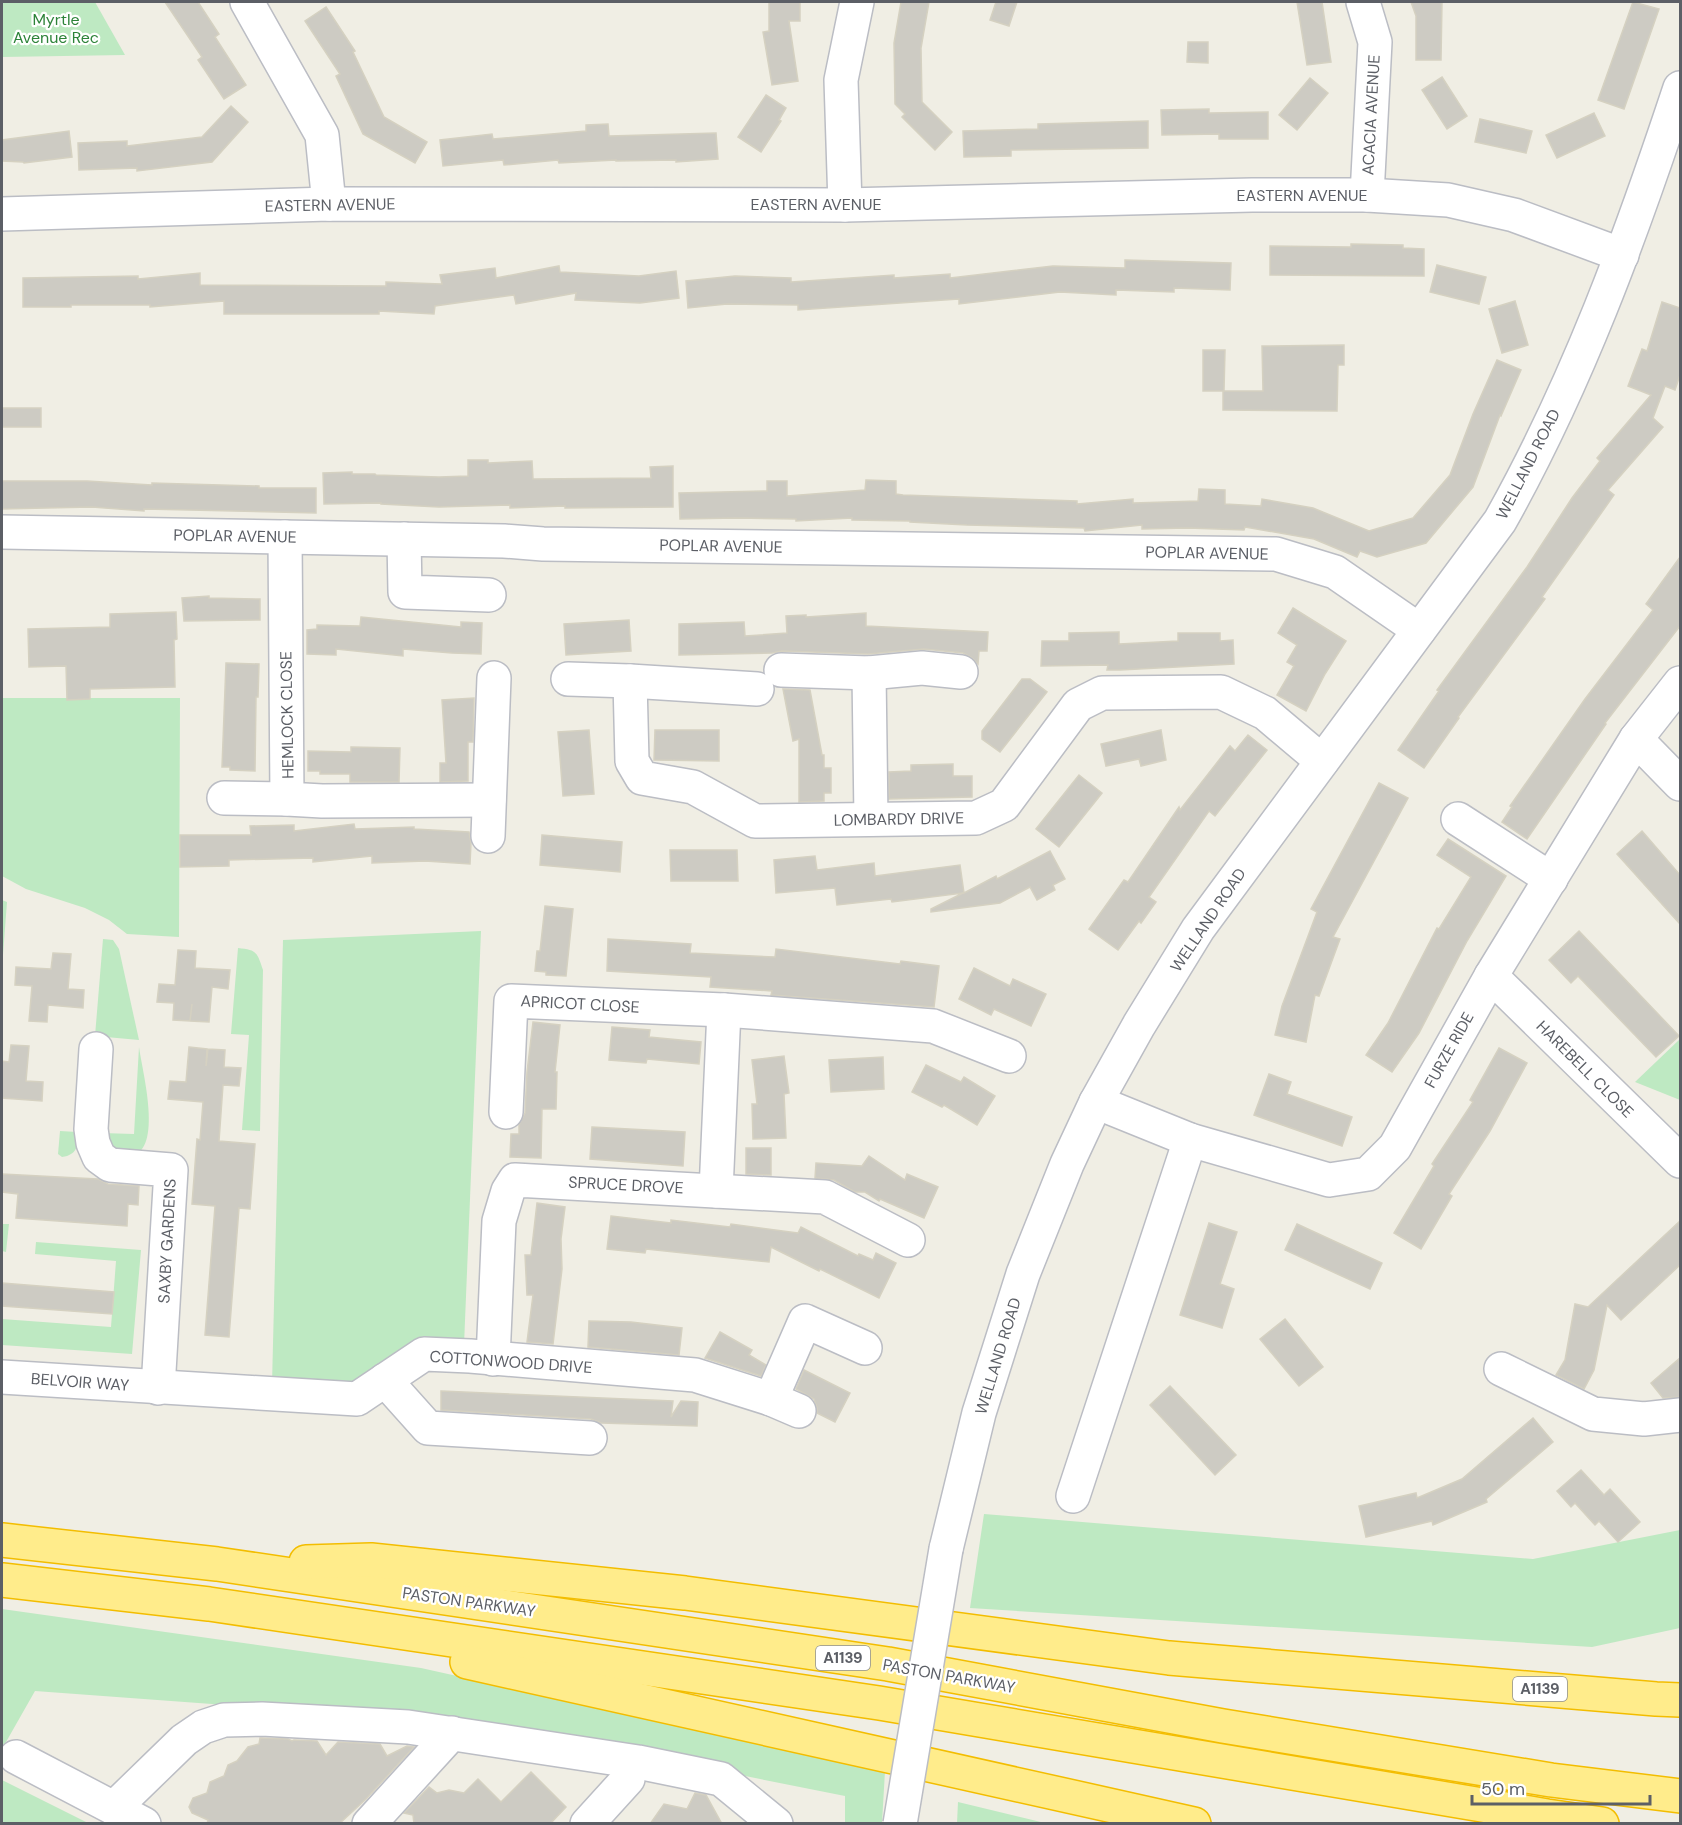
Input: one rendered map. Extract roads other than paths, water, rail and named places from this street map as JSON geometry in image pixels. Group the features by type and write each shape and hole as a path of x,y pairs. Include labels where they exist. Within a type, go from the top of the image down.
{"highway":[{"name":"PASTON PARKWAY","path":"2,1540 217,1564 888,1664 1223,1726 1551,1780 1680,1796"},
{"name":"A1139","path":"217,1564 371,1560 685,1593 1169,1658 1680,1700"},
{"name":"A1139","path":"2,1580 209,1604 879,1703 1602,1824"},
{"name":"A1139","path":"209,1604 1194,1824"}],"street":[{"path":"247,2 322,135 329,204"},
{"path":"845,205 841,80 857,2"},
{"name":"ACACIA AVENUE","path":"1363,2 1375,42 1367,195"},
{"name":"WELLAND ROAD","path":"900,1824 946,1549 979,1413 1023,1274 1067,1164 1096,1102 1198,929 1500,521 1521,483 1587,342 1622,255 1680,88"},
{"name":"EASTERN AVENUE","path":"2,214 329,204 845,205 1228,195 1367,195 1448,200 1514,215 1622,255"},
{"name":"POPLAR AVENUE","path":"2,532 566,544 1276,555 1335,572 1419,630"},
{"name":"HEMLOCK CLOSE","path":"285,537 288,799 322,801 489,800"},
{"path":"404,539 405,592 489,595"},
{"path":"567,679 769,680 922,668 961,672"},
{"path":"869,673 871,819"},
{"path":"488,836 494,678"},
{"name":"LOMBARDY DRIVE","path":"630,681 634,785 693,787 755,821 976,818 1004,806 1078,705 1102,693 1221,692 1265,713 1323,761"},
{"name":"FURZE RIDE","path":"1096,1102 1190,1140 1329,1180 1368,1174 1395,1147 1491,976 1636,739 1680,683"},
{"path":"1636,739 1680,784"},
{"path":"224,798 288,799"},
{"path":"1458,819 1551,879"},
{"name":"HAREBELL CLOSE","path":"1491,976 1680,1161"},
{"name":"APRICOT CLOSE","path":"506,1112 511,1001 724,1010 933,1026 1009,1056"},
{"path":"716,1191 724,1010"},
{"name":"SAXBY GARDENS","path":"96,1048 91,1129 93,1143 99,1157 110,1165 171,1170 158,1388"},
{"path":"1073,1496 1190,1140"},
{"name":"SPRUCE DROVE","path":"493,1359 500,1221 508,1191 515,1180 825,1197 908,1240"},
{"name":"COTTONWOOD DRIVE","path":"158,1388 357,1399 424,1354 696,1375 785,1405 805,1321 865,1348"},
{"path":"1501,1369 1593,1414 1644,1419 1680,1415"},
{"name":"BELVOIR WAY","path":"2,1377 158,1388"},
{"path":"385,1380 428,1428 590,1437"},
{"path":"114,1808 184,1740 203,1727 224,1720 262,1719 408,1727 638,1762 721,1779 776,1824"},
{"path":"369,1824 452,1733"},
{"path":"16,1757 144,1824"},
{"path":"587,1824 628,1779"}],"park label":[{"name":"Myrtle Avenue Rec","path":"56,28"}]}
